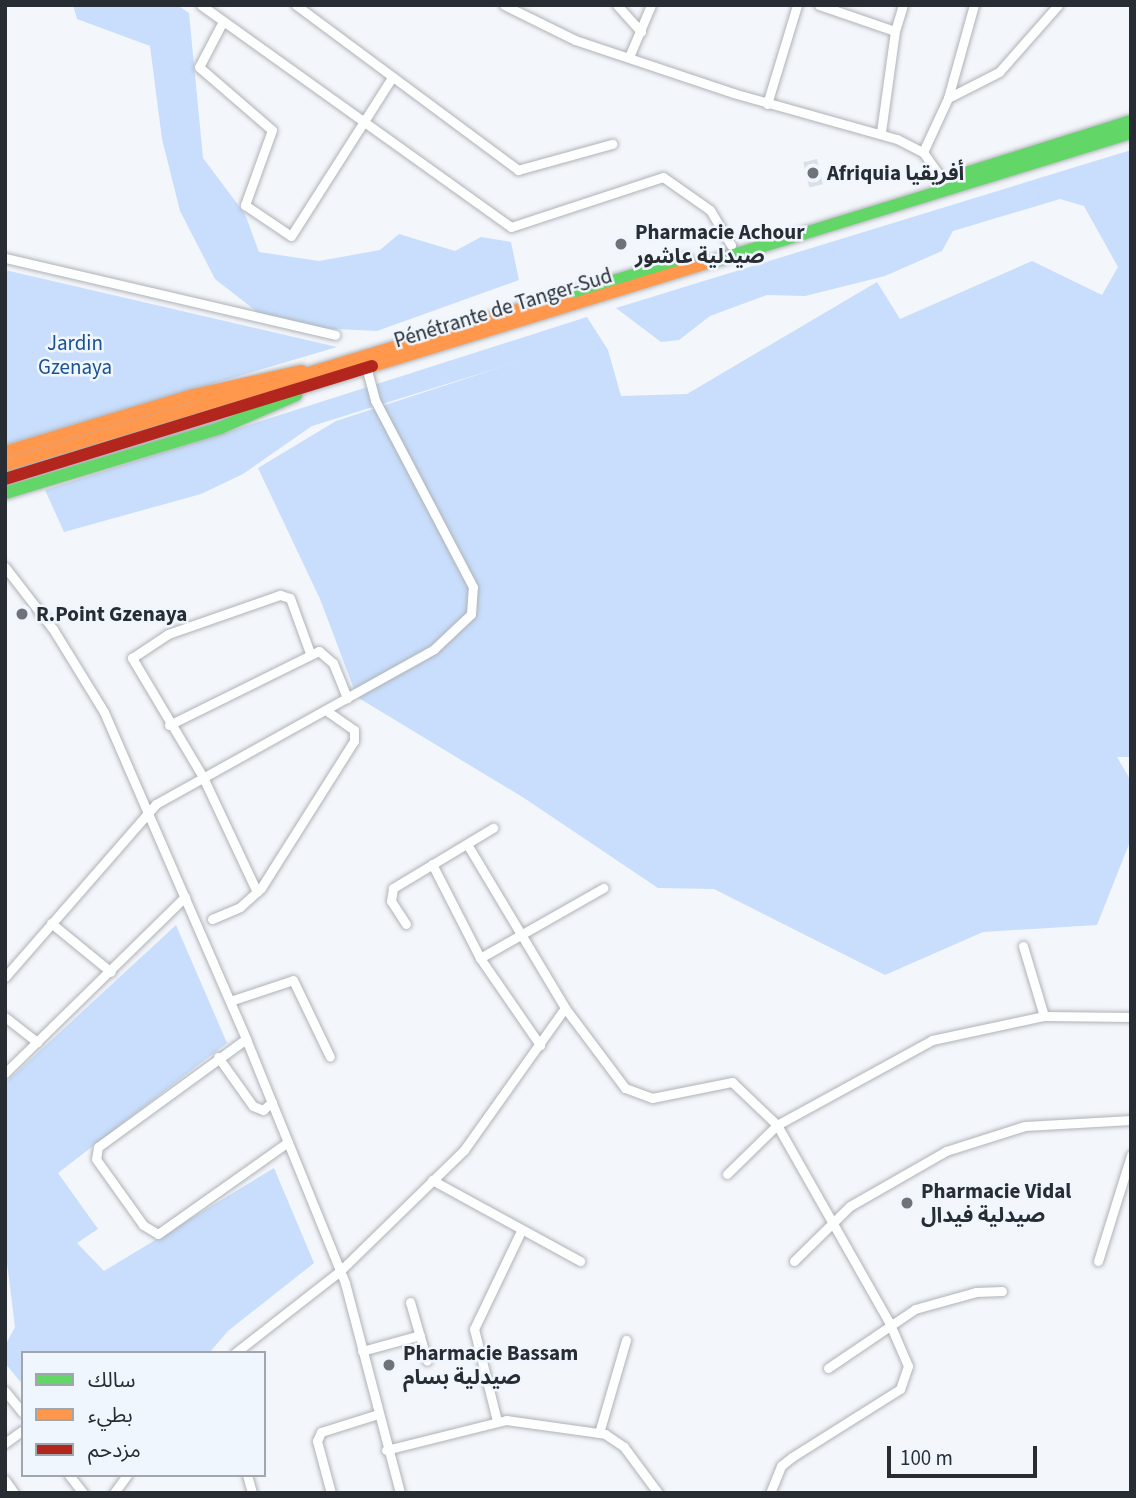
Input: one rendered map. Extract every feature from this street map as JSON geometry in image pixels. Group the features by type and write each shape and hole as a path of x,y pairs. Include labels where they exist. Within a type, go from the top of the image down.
{"main road":[{"name":"Pénétrante de Tanger-Sud","path":"598,292 731,245 1131,121"},
{"name":"Pénétrante de Tanger-Sud","path":"5,465 305,371 541,309 1131,133"},
{"name":"Pénétrante de Tanger-Sud","path":"5,479 367,371 541,309"},
{"path":"5,452 194,395 305,371"},
{"path":"5,493 220,428 311,388"}],"street":[{"path":"296,5 391,79 518,170 612,144"},
{"path":"504,5 575,40 767,104 881,132 923,152 943,181"},
{"path":"617,5 641,32"},
{"path":"629,57 651,5"},
{"path":"767,104 797,5"},
{"path":"819,5 895,31"},
{"path":"881,132 895,31 903,5"},
{"path":"923,152 948,98 974,5"},
{"path":"948,98 999,72 1058,5"},
{"path":"197,6 362,125 511,227 663,177 710,211 731,245"},
{"path":"221,24 199,67 272,130 245,205 291,236 391,79"},
{"path":"5,258 335,335"},
{"path":"5,977 148,810 203,776 443,644 468,619 474,602 470,581 374,400 367,371"},
{"path":"6,571 78,667 148,810 230,1001 340,1271 386,1450 400,1493"},
{"path":"257,892 203,776 134,665 137,650 284,595 310,653"},
{"path":"169,725 310,653 327,656 347,698"},
{"path":"212,919 257,892 356,738 351,728 325,710"},
{"path":"407,924 391,901 393,888 493,828"},
{"path":"467,844 565,1009 625,1088 642,1098 732,1083 777,1125 834,1220 889,1322 908,1366 900,1389 792,1457 781,1466 770,1493"},
{"path":"432,864 480,958 540,1045"},
{"path":"480,958 520,933 604,888"},
{"path":"5,1073 185,897"},
{"path":"51,923 111,972"},
{"path":"1023,946 1044,1016"},
{"path":"230,1001 293,980 330,1057"},
{"path":"238,1351 340,1271 480,1130 565,1009"},
{"path":"727,1174 777,1125 932,1040 1044,1016 1131,1017"},
{"path":"5,1017 37,1042"},
{"path":"246,1039 218,1057 96,1153 143,1225 153,1233 164,1232 288,1142"},
{"path":"218,1057 253,1106 262,1110 272,1102"},
{"path":"794,1261 834,1220 896,1177 964,1144 1025,1126 1131,1120"},
{"path":"1098,1261 1131,1155"},
{"path":"432,1180 580,1261"},
{"path":"497,1421 474,1329 521,1231"},
{"path":"828,1368 889,1322 938,1301 1002,1291"},
{"path":"410,1301 427,1361"},
{"path":"362,1351 420,1335"},
{"path":"599,1433 626,1340"},
{"path":"5,1391 21,1411"},
{"path":"331,1493 317,1441 321,1432 378,1413"},
{"path":"386,1450 497,1421 599,1433 619,1441 658,1493"},
{"path":"5,1443 21,1431"},
{"path":"71,1477 83,1493"},
{"path":"114,1493 126,1477"},
{"path":"5,1480 14,1493"}],"green space":[{"path":"73,5 177,5 189,13 203,158 245,214 259,252 319,261 380,250 399,234 455,251 481,237 511,242 519,280 377,331 275,326 215,279 180,211 162,139 150,46 77,19"},
{"path":"1131,150 1131,757 1117,757 1131,781 1131,839 1097,925 983,932 885,975 714,889 658,888 524,798 357,697 320,599 258,468 336,421 517,362 312,426 243,474 201,494 64,532 45,490 587,317 608,350 621,396 687,394 877,282 900,319 1032,261 1102,295 1118,267 1084,206 1060,199 953,231 942,251 885,276 805,296 767,295 710,316 679,340 661,342 616,308"},
{"name":"Jardin Gzenaya","path":"5,270 337,347 5,445"},
{"path":"176,925 227,1043 58,1173 98,1229 77,1243 104,1271 274,1168 314,1263 228,1331 211,1351 21,1351 21,1383 5,1363 5,1346 15,1327 5,1247 5,1083"}],"building":[{"name":"Afriquia أفريقيا","path":"817,159 823,184 809,187 803,162"}],"traffic: fast":[{"path":"960,175 1131,121"},
{"path":"711,262 1131,133"},
{"path":"567,295 687,259"},
{"path":"5,493 220,428 296,395"}],"traffic: slow":[{"path":"372,366 711,262"},
{"path":"5,465 567,295"},
{"path":"5,452 194,395 301,371"}],"traffic: jam":[{"path":"5,479 372,366"}],"place":[{"name":"Afriquia أفريقيا","path":"813,173"},
{"name":"Pharmacie Achour صيدلية عاشور","path":"621,244"},
{"name":"R.Point Gzenaya","path":"22,614"},
{"name":"Pharmacie Vidal صيدلية فيدال","path":"907,1203"},
{"name":"Pharmacie Bassam صيدلية بسام","path":"389,1365"}]}
